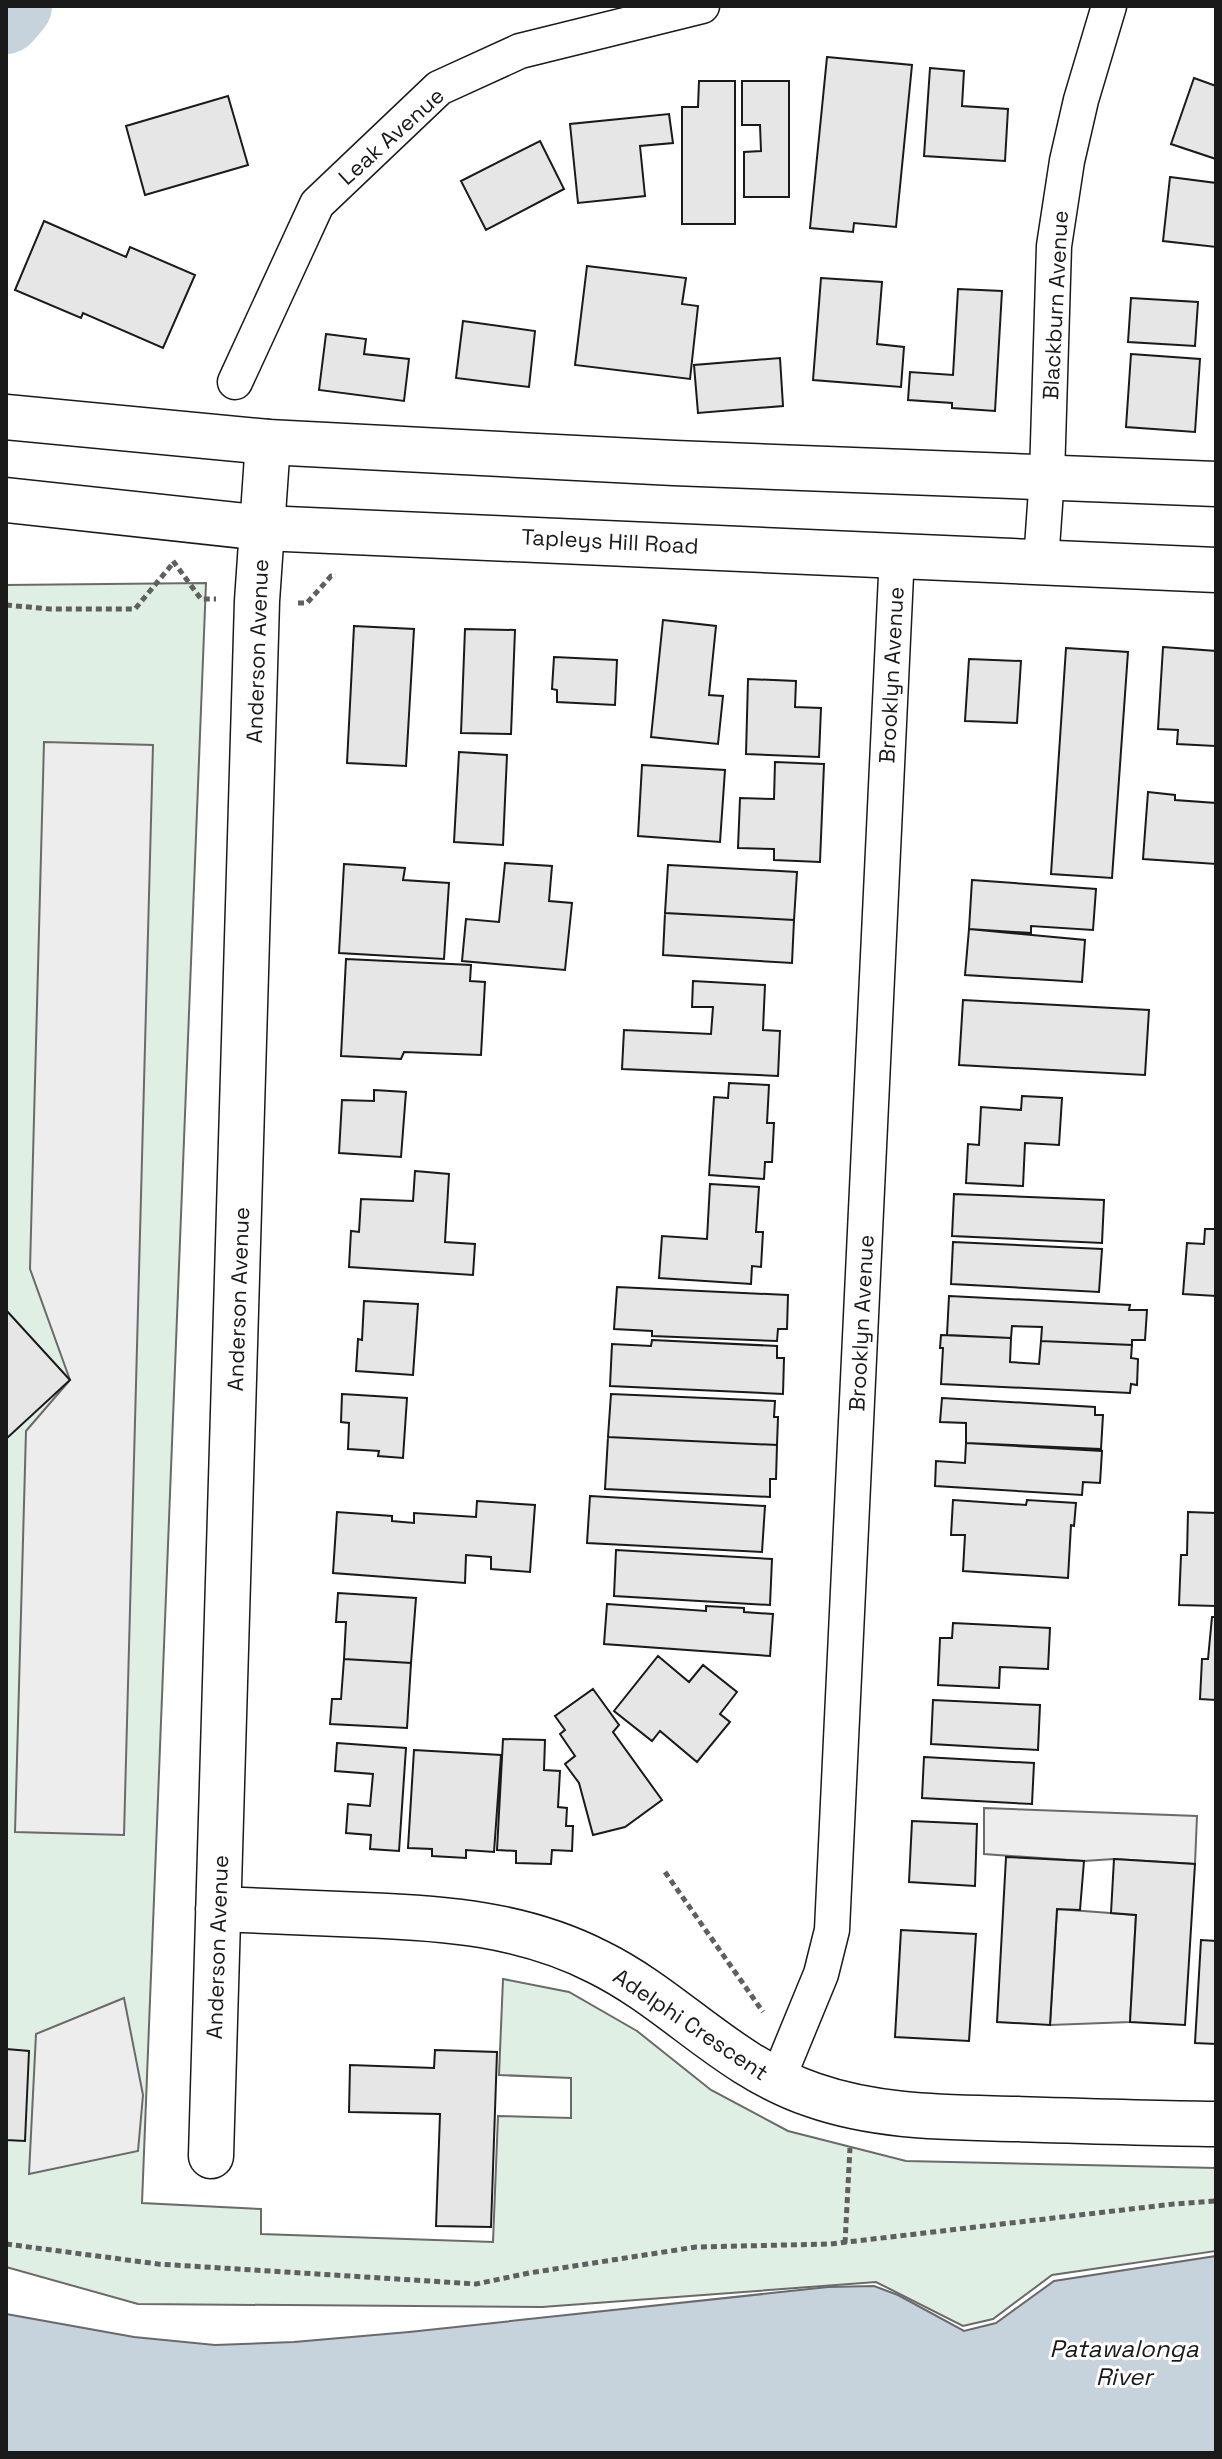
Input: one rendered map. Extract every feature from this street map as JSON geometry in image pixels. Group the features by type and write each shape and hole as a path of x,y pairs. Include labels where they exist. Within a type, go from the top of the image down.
{"street":[{"name":"Leak Avenue","path":"235,382 317,204 439,88 520,51 702,6"},
{"name":"Blackburn Avenue","path":"1041,562 1047,476 1054,246 1071,146 1109,6"},
{"path":"6,417 268,442 674,463 1216,484"},
{"name":"Anderson Avenue","path":"211,2156 257,617 268,442"},
{"name":"Tapleys Hill Road","path":"6,500 263,528 1216,570"},
{"name":"Brooklyn Avenue","path":"777,2081 821,1974 832,1930 897,554"},
{"name":"Adelphi Crescent","path":"218,1909 437,1918 498,1926 550,1940 600,1962 729,2054 777,2081 861,2109 918,2117 1216,2124"}],"path":[{"path":"6,605 50,609 135,609 174,562 201,599"},
{"path":"293,603 307,603 331,576 342,576"},
{"path":"665,1872 763,2012"},
{"path":"845,2243 850,2147"},
{"path":"6,2244 158,2264 476,2284 696,2247 845,2243 1216,2201"}],"green space":[{"path":"206,583 142,2203 261,2209 261,2234 493,2242 498,2116 571,2118 571,2078 499,2075 503,1979 569,1992 637,2031 711,2090 788,2131 906,2161 1216,2168 1216,2251 1052,2275 993,2319 963,2326 876,2282 542,2307 138,2304 6,2267 6,585"}],"shaded area":[{"path":"44,742 153,745 124,1835 15,1832 26,1431 70,1380 30,1269"},
{"path":"984,1808 1197,1816 1195,1864 984,1854"},
{"path":"1057,1909 1136,1915 1130,2022 1050,2025"},
{"path":"124,1998 143,2095 138,2151 29,2174 36,2034"}],"water":[{"name":"Patawalonga River","path":"1216,2256 1216,2453 6,2453 6,2314 134,2337 215,2345 409,2332 828,2287 874,2286 898,2295 964,2331 996,2323 1054,2281"}],"building":[{"path":"827,57 912,65 896,227 854,223 853,232 810,228"},
{"path":"930,68 964,71 962,106 1008,109 1005,161 924,156"},
{"path":"1194,78 1216,86 1216,159 1171,144"},
{"path":"699,81 735,81 735,224 682,224 682,107 698,107"},
{"path":"742,81 789,81 789,197 744,197 744,152 761,151 760,125 742,125"},
{"path":"228,96 248,165 145,195 126,126"},
{"path":"669,114 673,143 640,146 645,196 578,203 570,124"},
{"path":"540,141 564,189 486,230 461,181"},
{"path":"1170,177 1216,183 1216,247 1163,241"},
{"path":"44,221 126,257 130,247 195,275 163,348 83,313 81,318 15,290"},
{"path":"587,266 686,278 682,304 698,306 690,379 575,365"},
{"path":"821,278 882,282 877,344 904,347 901,387 813,380"},
{"path":"958,289 1002,291 995,411 952,408 952,403 908,400 910,372 953,375"},
{"path":"1131,298 1198,302 1195,346 1128,342"},
{"path":"463,321 535,331 529,387 456,378"},
{"path":"326,334 366,339 364,354 409,359 404,401 319,390"},
{"path":"1131,354 1200,359 1195,432 1126,427"},
{"path":"780,358 783,406 698,413 694,365"},
{"path":"663,620 716,626 709,695 723,696 718,744 651,737"},
{"path":"354,626 414,629 406,766 347,763"},
{"path":"465,629 515,630 511,734 461,733"},
{"path":"1163,647 1216,651 1215,746 1177,744 1178,730 1158,729"},
{"path":"1066,648 1128,652 1112,878 1051,874"},
{"path":"554,657 617,660 615,705 557,702 557,690 552,689"},
{"path":"969,659 1021,661 1017,723 965,721"},
{"path":"748,679 796,681 795,707 821,708 819,757 746,754"},
{"path":"459,752 507,755 503,845 454,842"},
{"path":"775,762 824,764 820,862 774,860 774,849 738,848 740,798 774,799"},
{"path":"642,765 725,770 720,842 638,836"},
{"path":"1148,792 1175,795 1175,800 1216,803 1216,864 1143,859"},
{"path":"505,863 552,866 549,901 572,903 565,970 462,961 466,919 499,922"},
{"path":"344,864 405,868 403,880 449,883 444,959 339,953"},
{"path":"668,865 797,872 794,920 665,913"},
{"path":"972,880 1096,889 1093,930 1031,926 1031,933 969,929"},
{"path":"665,913 794,920 792,963 663,955"},
{"path":"969,929 1085,940 1082,982 965,975"},
{"path":"346,959 471,965 470,981 485,982 481,1055 404,1052 401,1059 341,1056"},
{"path":"693,981 765,985 763,1030 780,1031 778,1076 622,1069 624,1030 711,1034 713,1007 692,1007"},
{"path":"963,1000 1149,1010 1145,1075 959,1065"},
{"path":"729,1083 769,1085 767,1123 774,1123 772,1162 765,1162 764,1179 709,1175 714,1097 728,1098"},
{"path":"374,1090 406,1092 401,1157 339,1153 342,1100 374,1101"},
{"path":"1022,1096 1062,1098 1059,1145 1025,1143 1023,1186 966,1183 968,1144 979,1145 981,1107 1021,1110"},
{"path":"415,1171 449,1174 445,1242 475,1244 473,1275 349,1267 351,1231 359,1232 361,1199 413,1201"},
{"path":"710,1184 759,1187 756,1232 763,1232 761,1267 752,1266 751,1284 659,1278 662,1236 707,1239"},
{"path":"954,1194 1104,1200 1102,1243 952,1236"},
{"path":"1205,1229 1216,1229 1216,1296 1183,1294 1187,1243 1204,1244"},
{"path":"953,1242 1102,1249 1099,1292 951,1284"},
{"path":"617,1287 788,1295 787,1329 778,1329 777,1341 652,1336 652,1331 614,1329"},
{"path":"949,1296 1130,1305 1129,1310 1147,1310 1145,1340 1132,1340 1132,1345 1041,1341 1042,1327 1012,1326 1011,1338 947,1335"},
{"path":"364,1301 418,1304 413,1375 356,1371 358,1339 362,1340"},
{"path":"6,1310 70,1380 6,1439"},
{"path":"941,1335 1011,1338 1010,1362 1039,1364 1041,1341 1132,1345 1131,1358 1138,1359 1137,1385 1131,1384 1130,1393 941,1384"},
{"path":"652,1340 777,1346 777,1358 784,1358 783,1394 610,1386 612,1344 651,1346"},
{"path":"342,1394 407,1398 403,1458 378,1456 379,1451 348,1449 349,1423 341,1422"},
{"path":"611,1394 775,1401 777,1445 608,1437"},
{"path":"942,1398 1095,1407 1095,1415 1103,1415 1101,1449 966,1443 966,1423 940,1422"},
{"path":"608,1437 777,1445 776,1479 770,1479 770,1497 605,1489"},
{"path":"966,1443 1102,1451 1100,1483 1083,1482 1082,1495 935,1486 936,1461 965,1463"},
{"path":"590,1496 765,1506 762,1552 587,1543"},
{"path":"953,1500 1026,1505 1027,1500 1076,1503 1074,1526 1071,1525 1068,1578 963,1571 965,1535 951,1535"},
{"path":"477,1501 535,1505 530,1572 491,1569 491,1557 466,1555 465,1583 333,1573 337,1512 392,1516 392,1521 414,1523 414,1513 476,1517"},
{"path":"1188,1512 1216,1513 1216,1606 1179,1605 1181,1555 1187,1555"},
{"path":"616,1550 772,1559 770,1605 614,1596"},
{"path":"338,1593 416,1598 411,1663 344,1659 346,1622 336,1622"},
{"path":"607,1604 706,1611 706,1606 744,1608 744,1612 773,1614 770,1656 604,1644"},
{"path":"1212,1617 1216,1617 1216,1700 1200,1699 1202,1659 1208,1659"},
{"path":"953,1623 1050,1628 1048,1669 1000,1667 999,1688 938,1685 940,1638 952,1638"},
{"path":"658,1656 689,1682 703,1665 737,1692 720,1714 730,1722 697,1762 660,1731 652,1741 614,1711"},
{"path":"344,1659 411,1663 407,1728 330,1724 332,1699 341,1699"},
{"path":"593,1689 619,1725 613,1732 662,1800 625,1827 593,1835 579,1783 565,1764 575,1756 560,1734 565,1730 555,1716"},
{"path":"933,1700 1040,1705 1038,1750 931,1744"},
{"path":"503,1739 545,1740 544,1770 560,1771 558,1807 567,1808 566,1826 573,1826 572,1851 552,1850 551,1864 516,1863 516,1851 497,1850"},
{"path":"337,1743 406,1748 399,1851 370,1849 371,1835 346,1833 348,1804 370,1806 373,1774 335,1771"},
{"path":"414,1750 501,1755 494,1852 466,1850 466,1858 432,1856 432,1849 408,1848"},
{"path":"924,1757 1034,1763 1032,1804 922,1798"},
{"path":"912,1821 977,1824 975,1886 909,1882"},
{"path":"1006,1857 1084,1861 1080,1910 1057,1909 1050,2025 997,2022"},
{"path":"1114,1859 1195,1864 1185,2025 1130,2022 1136,1915 1111,1913"},
{"path":"901,1930 976,1934 969,2041 895,2037"},
{"path":"1201,1940 1216,1941 1216,2044 1195,2043"},
{"path":"6,2049 29,2051 25,2141 6,2140"},
{"path":"435,2050 497,2052 491,2227 436,2226 440,2114 349,2112 350,2065 434,2068"}],"waterway":[{"path":"6,19 17,6"}]}
